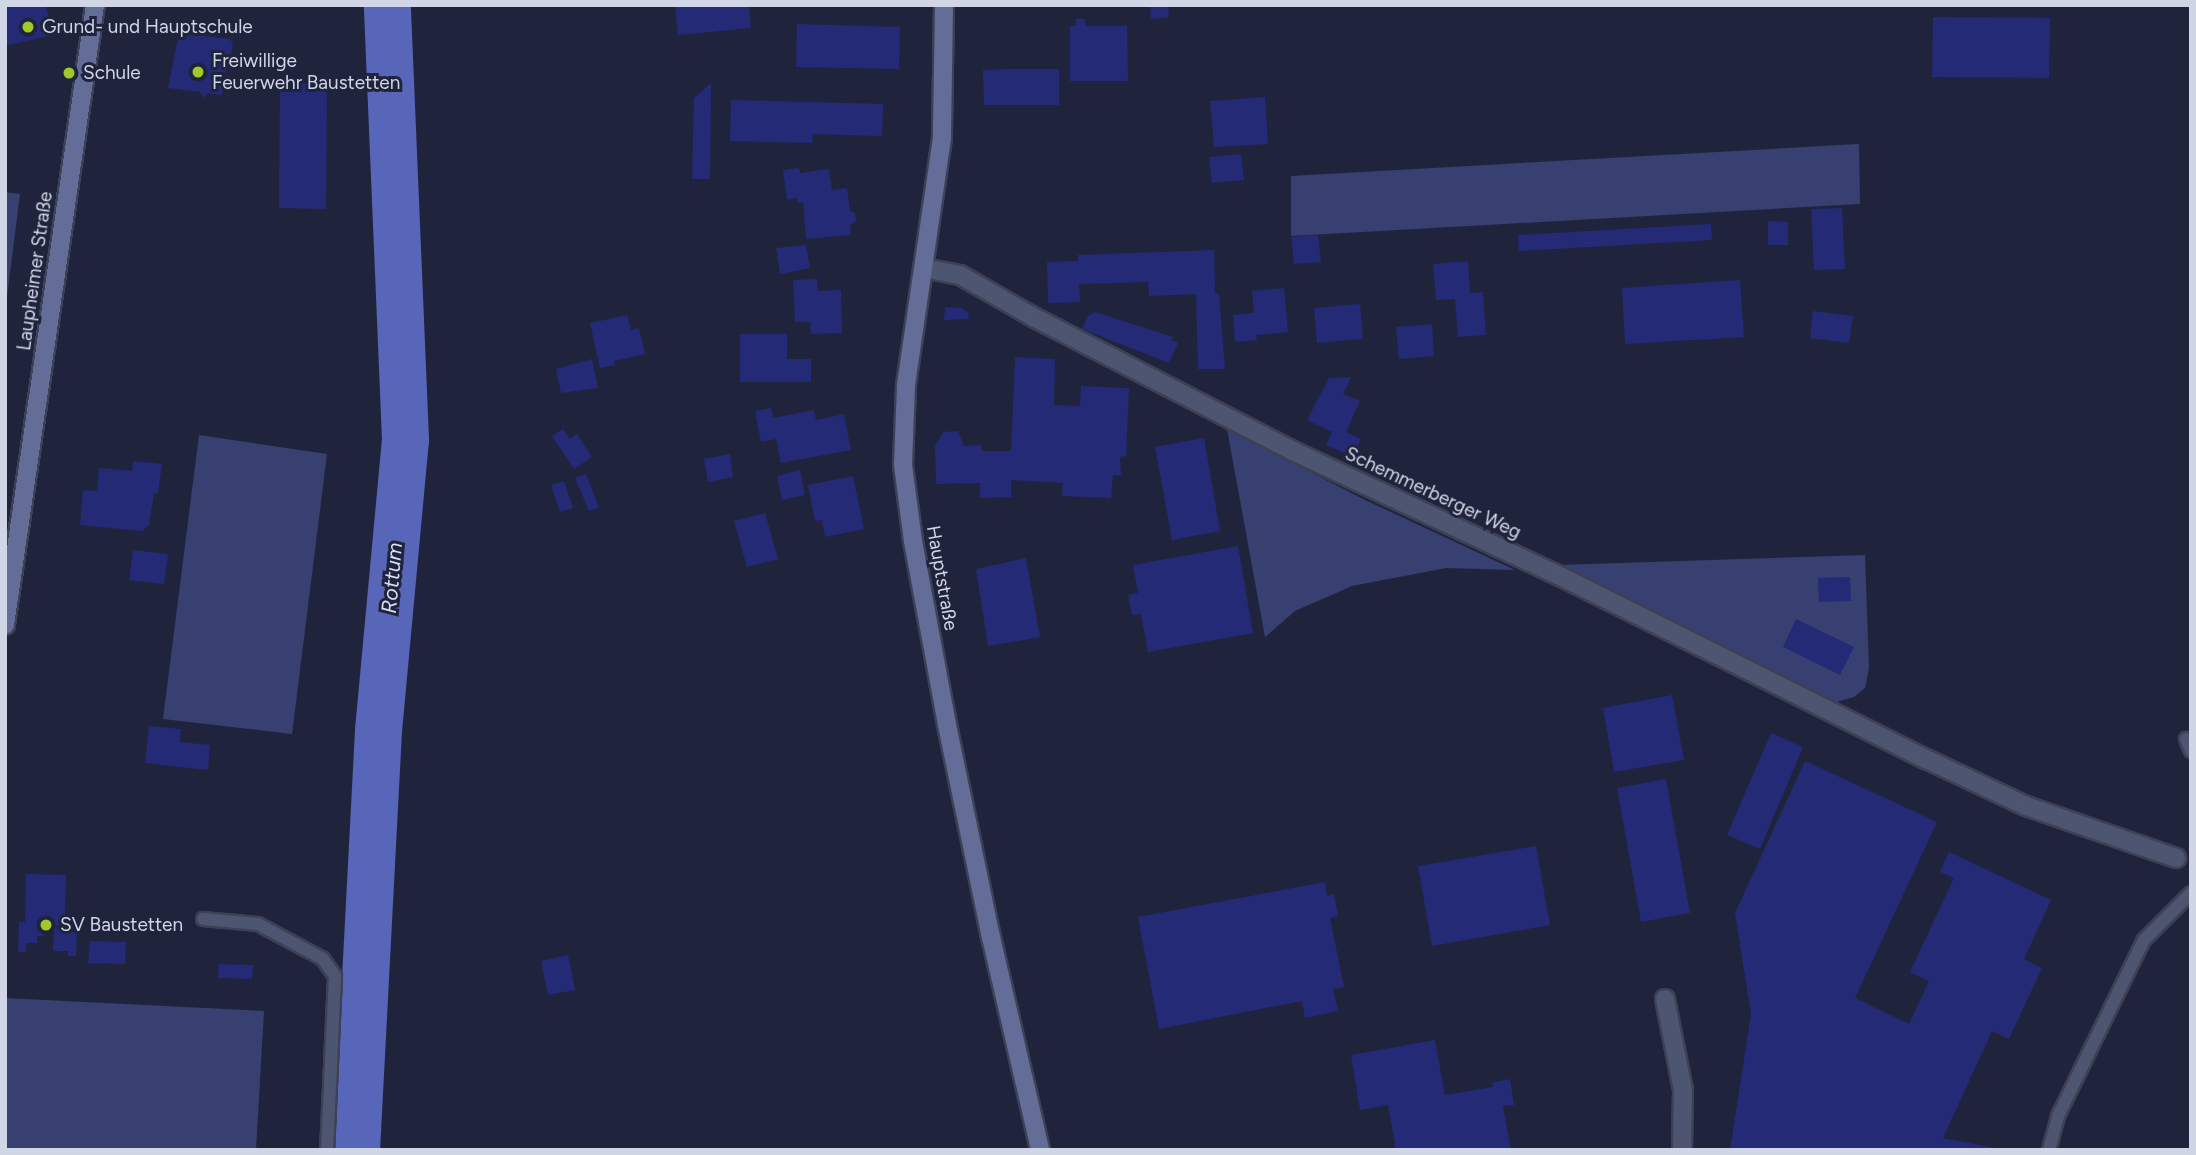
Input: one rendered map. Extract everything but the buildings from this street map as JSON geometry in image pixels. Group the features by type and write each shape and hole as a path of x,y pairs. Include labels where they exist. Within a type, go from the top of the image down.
{"main road":[{"name":"Laupheimer Straße","path":"5,625 95,5"},
{"name":"Hauptstraße","path":"944,5 942,138 905,386 903,466 913,541 991,937 1040,1150"}],"street":[{"name":"Schemmerberger Weg","path":"924,268 960,275 1035,318 1295,452 1572,582 1926,759 2026,806 2176,858"},
{"path":"1665,999 1683,1090 1682,1150"}],"lane":[{"path":"2049,1150 2058,1116 2144,940 2191,893"},
{"path":"203,919 258,924 323,958 335,976 327,1150"}],"shaded area":[{"path":"1859,144 1860,204 1291,236 1291,176"},
{"path":"5,192 20,194 5,313"},
{"path":"1227,429 1363,499 1515,570 1446,568 1352,586 1295,611 1265,637"},
{"path":"199,435 327,454 292,734 163,719"},
{"path":"1865,555 1869,668 1865,688 1854,697 1833,703 1560,565"},
{"path":"5,998 264,1011 256,1150 5,1150"}],"waterway":[{"name":"Rottum","path":"356,1150 378,730 405,439 387,5"}],"place":[{"name":"Grund- und Hauptschule","path":"28,27"},
{"name":"Freiwillige Feuerwehr Baustetten","path":"198,72"},
{"name":"Schule","path":"69,73"},
{"name":"SV Baustetten","path":"46,925"}]}
